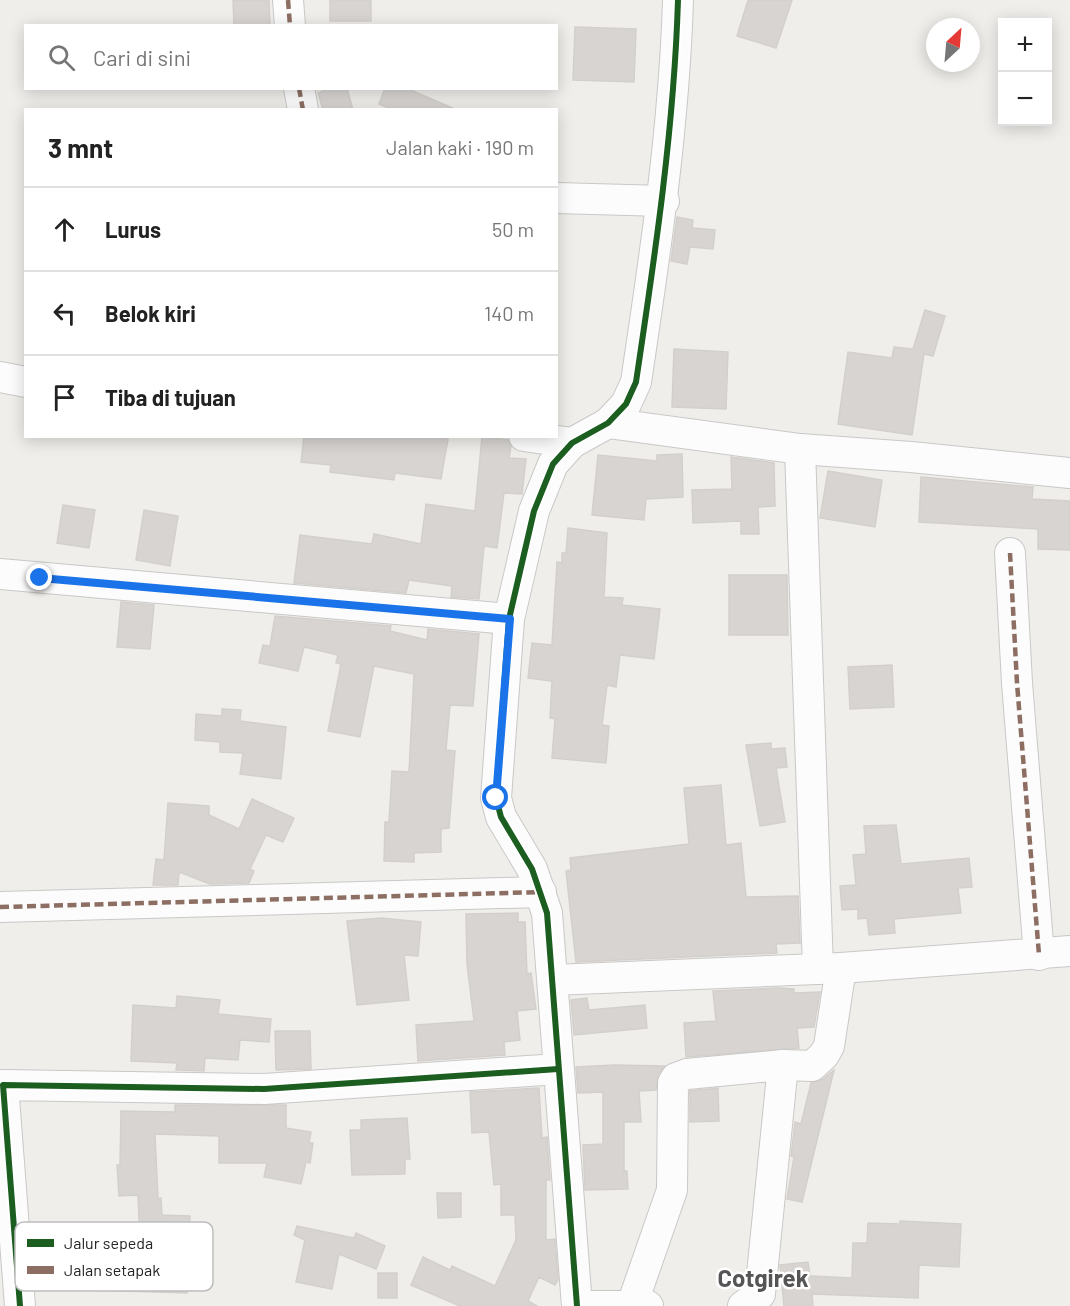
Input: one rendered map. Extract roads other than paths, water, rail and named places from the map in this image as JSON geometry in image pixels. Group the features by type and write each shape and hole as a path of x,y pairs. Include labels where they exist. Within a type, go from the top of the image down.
{"street":[{"path":"288,0 290,24"},
{"path":"678,0 676,66 663,201 636,382 626,404 608,423 572,443 553,464 534,511 510,619 496,798 501,818 532,869 547,913 577,1306 640,1306 672,1191 673,1083 676,1078 687,1074 783,1065 812,1066 824,1055 829,1046 830,968 800,449"},
{"path":"299,90 303,108"},
{"path":"558,198 663,201"},
{"path":"0,377 24,382"},
{"path":"608,423 800,449 911,457 1070,473"},
{"path":"538,438 572,443"},
{"path":"1010,553 1017,683 1039,955"},
{"path":"0,574 510,619"},
{"path":"0,907 541,892"},
{"path":"553,980 830,968 1070,951"},
{"path":"743,1306 760,1294 783,1065"},
{"path":"15,1248 1,1084 264,1089 558,1070"},
{"path":"19,1291 20,1306"}],"district":[{"name":"Cotgirek","path":"763,1279"}]}
